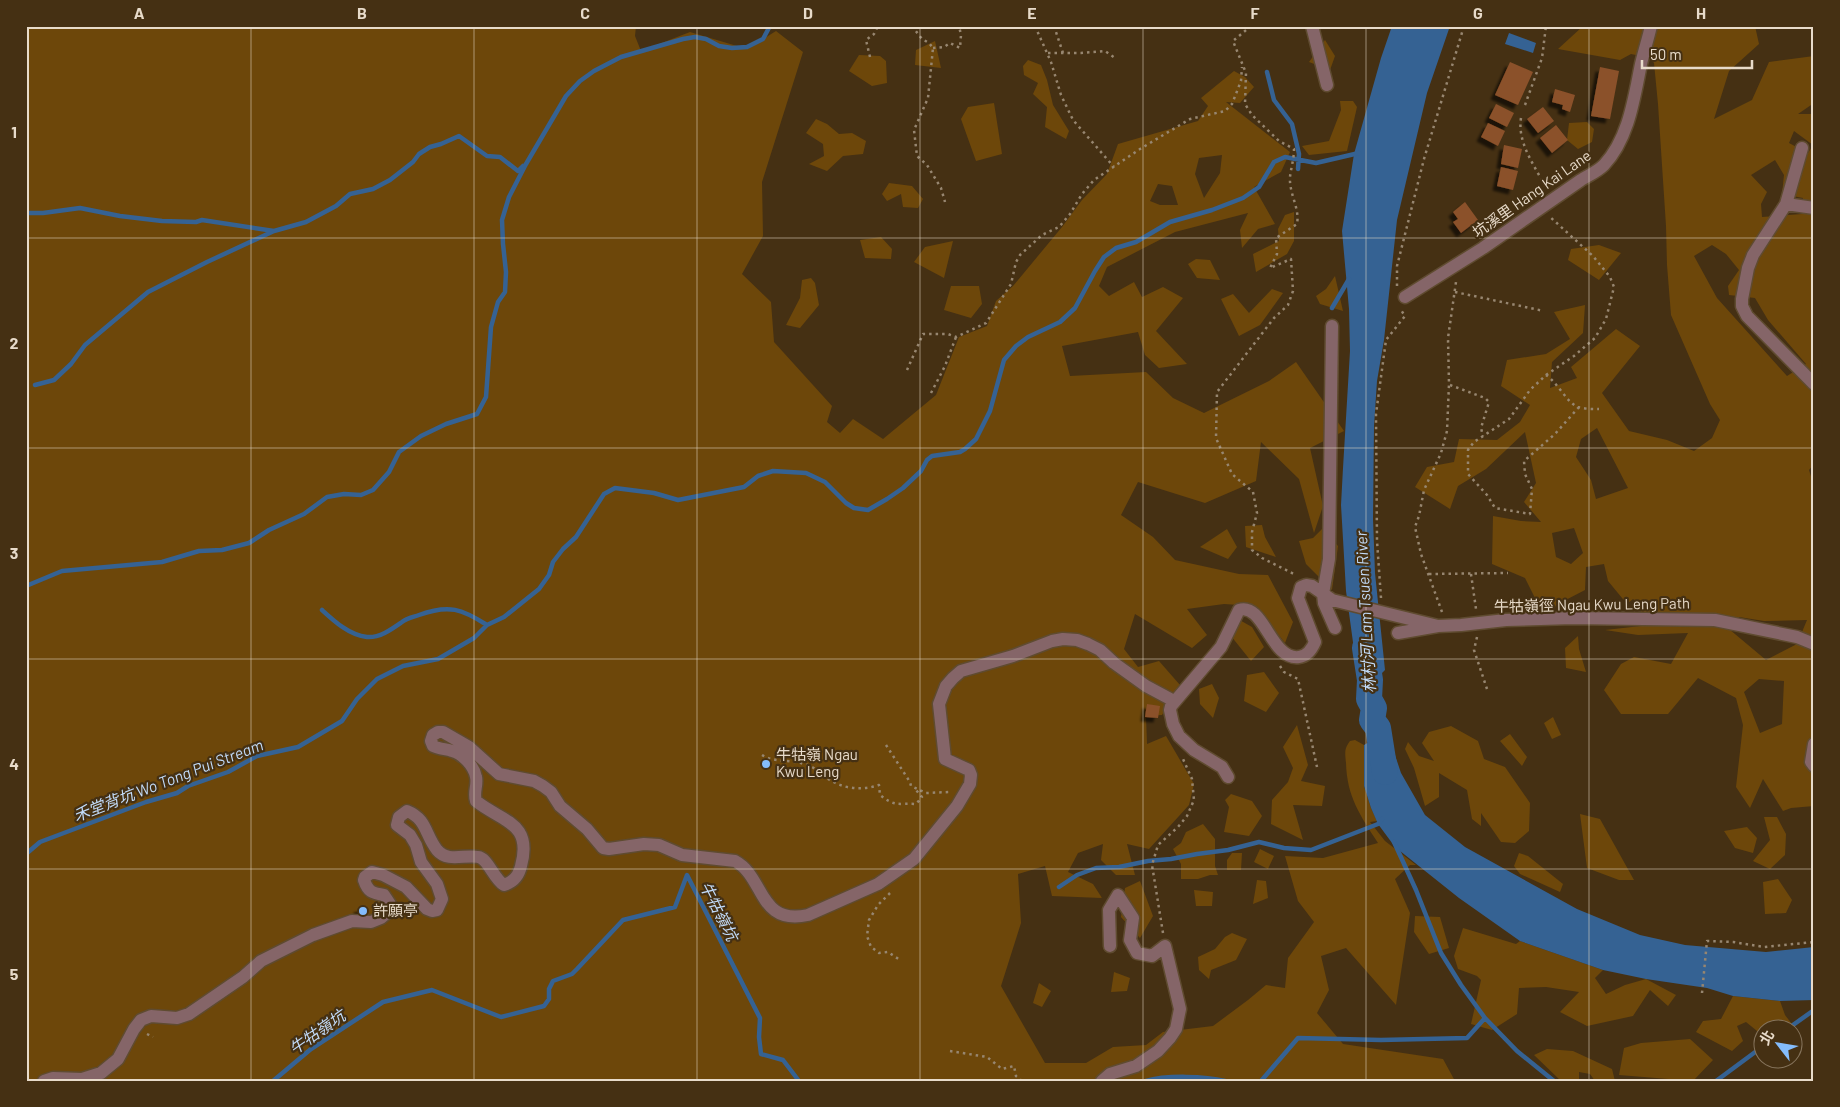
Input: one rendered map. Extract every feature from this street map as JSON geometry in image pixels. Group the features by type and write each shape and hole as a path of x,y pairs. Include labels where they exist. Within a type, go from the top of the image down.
{"street":[{"path":"1312,26 1327,85"},
{"name":"坑溪里 Hang Kai Lane","path":"1401,300 1457,265 1597,171 1610,157 1622,136 1633,110 1642,62 1652,26"},
{"path":"1802,148 1786,204 1753,255 1748,268 1742,306 1747,316 1814,384"},
{"path":"1786,204 1814,208"},
{"path":"1332,326 1329,559 1323,594 1324,603 1335,628"},
{"path":"1228,777 1222,767 1194,750 1179,736 1173,724 1170,710 1174,701 1221,647 1239,610 1247,609 1256,617 1282,651 1292,656 1302,657 1312,649 1315,642 1298,598 1301,587 1306,585"},
{"name":"牛牯嶺徑 Ngau Kwu Leng Path","path":"1306,585 1312,586 1328,598 1340,602 1442,626 1506,620 1573,618 1715,620 1797,637 1814,644"},
{"path":"1398,633 1442,626"},
{"path":"44,1081 59,1078 76,1079 97,1075 110,1067 118,1059 141,1020 151,1016 177,1018 189,1014 243,977 265,958 313,935 352,921 371,922 381,918 388,912 390,904 384,895 371,893 368,890 364,880 372,872 383,875 406,887 427,909 437,910 442,899 437,884 421,862 416,845 410,835 397,825 399,817 407,811 416,814 423,822 438,852 449,858 479,856 487,862 499,882 504,884 515,879 520,873 523,860 524,844 522,833 514,824 476,801 474,796 477,780 470,762 458,754 433,746 431,741 433,735 438,732 443,732 468,748 500,774 543,786 551,792 560,806 586,829 603,848 644,844 659,845 682,855 735,861 746,870 765,900 774,910 785,916 798,917 808,915 878,884 910,863 957,806 967,788 971,775 969,770 945,759 939,704 946,686 961,671 1052,642 1064,639 1078,640 1100,650 1114,663 1146,686 1174,701"},
{"path":"1814,744 1811,762 1814,766"},
{"path":"1102,1081 1110,1074 1136,1066 1158,1051 1176,1029 1180,1009 1165,946 1152,956 1137,953 1130,940 1133,918 1118,895 1109,910 1110,946"}],"path":[{"path":"870,56 866,40 874,34 878,26"},
{"path":"912,26 922,39 933,48 928,98 914,130 917,156 927,165 940,188 945,202"},
{"path":"933,48 944,47 950,44 960,48 961,35 959,26"},
{"path":"1035,26 1048,52 1061,95 1073,120 1114,167"},
{"path":"1054,26 1063,53"},
{"path":"1251,26 1233,41 1246,73 1246,104 1252,115 1279,141 1294,149 1293,169 1290,177 1298,216 1297,224 1276,238 1277,254 1270,268 1291,259 1293,291 1288,305 1274,318 1218,392 1216,438 1232,474 1253,492 1257,513 1252,532 1252,550 1262,558 1297,575 1306,585"},
{"path":"1381,604 1377,541 1376,414 1386,340 1405,316 1397,266 1434,124 1464,26"},
{"path":"1525,105 1542,58 1546,26"},
{"path":"1814,34 1814,40"},
{"path":"1048,52 1063,53 1105,50 1115,58"},
{"path":"931,393 945,366 956,338 986,323 1011,284 1016,262 1020,256 1042,235 1059,227 1094,180 1190,119 1224,111 1232,104 1241,81 1243,65"},
{"path":"1521,118 1520,129 1523,144 1552,200"},
{"path":"1540,208 1593,256 1610,276 1614,287 1606,319 1595,338 1574,356 1546,375 1530,390 1509,419 1474,442 1468,450 1468,474 1487,495 1495,508 1530,514 1532,489 1525,474 1524,461 1579,408"},
{"path":"1442,626 1439,601 1422,554 1415,527 1420,516 1424,490 1443,446 1446,430 1449,384 1448,338 1457,265"},
{"path":"1455,292 1544,311"},
{"path":"907,370 923,334 948,334 956,338"},
{"path":"1546,375 1553,380 1571,403 1579,408 1599,409"},
{"path":"1449,384 1484,398 1489,402 1481,428 1483,436"},
{"path":"1429,574 1508,573"},
{"path":"1282,651 1276,661 1284,672 1298,678 1317,767"},
{"path":"762,755 770,760 802,763 818,770 827,779 856,789 871,788 879,785 880,795 888,802 898,805 905,803 916,804 922,797 911,786 886,746"},
{"path":"1163,937 1152,865 1153,858 1158,845 1187,816 1194,800 1192,779 1180,755"},
{"path":"916,790 935,793 967,788"},
{"path":"896,887 878,905 869,920 867,936 871,946 879,953 888,952 900,960"},
{"path":"1702,993 1707,941 1733,942 1764,947 1814,942"},
{"path":"950,1051 986,1057 1002,1069 1014,1066 1016,1076 1022,1081"}],"shaded area":[{"path":"26,26 636,26 635,36 641,51 690,32 747,49 776,31 803,52 762,182 763,236 742,274 771,302 774,342 832,406 827,422 840,433 853,419 883,439 936,395 959,337 987,326 996,301 1013,286 1082,200 1107,174 1118,144 1198,121 1208,106 1201,98 1234,71 1245,77 1254,87 1240,103 1226,102 1290,152 1281,172 1254,187 1275,224 1258,229 1242,248 1240,230 1248,213 1175,232 1107,267 1099,286 1109,296 1134,282 1142,297 1163,287 1183,298 1156,331 1187,364 1159,368 1145,355 1138,332 1062,346 1070,376 1146,372 1173,398 1204,413 1269,381 1296,362 1344,431 1310,448 1323,506 1314,533 1299,479 1261,442 1256,481 1205,503 1138,482 1121,515 1153,537 1175,560 1239,574 1268,575 1293,622 1285,643 1255,606 1224,604 1187,609 1207,635 1192,648 1135,614 1124,649 1138,667 1159,661 1180,685 1162,715 1146,716 1147,744 1166,736 1194,784 1189,805 1149,849 1127,844 1135,875 1116,875 1101,860 1103,844 1078,853 1068,872 1093,884 1102,898 1052,896 1045,866 1018,874 1021,923 1001,986 1045,1063 1086,1063 1113,1047 1146,1045 1163,1032 1213,1026 1266,985 1285,988 1288,958 1314,922 1298,901 1285,856 1323,858 1378,843 1360,814 1349,786 1345,751 1350,741 1355,740 1364,745 1364,786 1377,821 1370,822 1385,841 1416,865 1410,865 1395,879 1410,913 1396,1005 1346,948 1321,956 1329,990 1317,1013 1343,1044 1443,1059 1455,1081 26,1081","holes":["1222,155 1220,173 1204,198 1195,174 1199,158","1158,184 1172,186 1178,205 1160,205 1150,201"]},
{"path":"1755,26 1759,44 1729,71 1714,119 1752,100 1769,62 1814,56 1814,103 1798,114 1814,114 1814,464 1809,470 1814,486 1814,806 1791,808 1783,811 1763,779 1750,808 1736,787 1743,725 1736,698 1698,678 1668,714 1621,714 1604,690 1621,664 1634,657 1671,664 1688,633 1638,635 1605,630 1641,626 1641,605 1633,599 1627,604 1608,581 1604,564 1586,567 1585,590 1556,605 1548,624 1534,626 1538,604 1525,578 1492,564 1493,516 1541,522 1524,502 1536,483 1525,432 1486,469 1458,486 1450,509 1415,487 1427,467 1454,462 1459,439 1497,440 1520,422 1530,405 1501,386 1507,360 1546,354 1570,339 1554,312 1585,305 1583,333 1552,362 1550,388 1577,378 1571,367 1616,329 1640,346 1602,393 1629,431 1667,440 1694,451 1712,438 1720,420 1710,404 1671,315 1654,63 1650,58 1631,54 1620,60 1558,49 1582,27","holes":["1794,131 1813,145 1808,153 1789,143","1775,160 1784,175 1782,194 1803,198 1802,214 1762,217 1761,204 1767,192 1751,175","1712,245 1726,254 1739,270 1728,286 1729,295 1755,298 1768,320 1806,364 1787,376 1717,298 1694,256","1597,428 1628,488 1596,499 1591,480 1576,457 1581,439","1574,528 1583,553 1571,564 1556,557 1552,533","1739,617 1764,621 1807,620 1797,644 1766,660 1729,629","1759,679 1784,681 1782,724 1760,733 1744,692"]},
{"path":"1325,40 1335,56 1330,70 1309,62"},
{"path":"935,41 941,68 915,65 916,50"},
{"path":"859,55 880,56 886,61 887,83 872,86 849,71"},
{"path":"1028,60 1041,65 1053,105 1069,131 1066,139 1045,127 1047,107 1033,94 1038,83 1024,75 1023,66"},
{"path":"1340,101 1353,101 1357,107 1347,151 1309,155 1302,146 1329,141 1341,110"},
{"path":"994,103 1002,154 976,161 961,119 968,107"},
{"path":"816,119 827,124 839,134 852,133 866,141 863,154 843,156 827,171 809,164 824,156 823,144 806,133"},
{"path":"1587,122 1594,129 1592,142 1578,149 1567,140 1569,123"},
{"path":"889,183 912,186 923,199 918,208 903,207 901,194 887,201 882,194"},
{"path":"1294,212 1294,241 1287,254 1256,272 1253,254 1279,241 1278,229 1285,215"},
{"path":"881,237 892,249 891,259 865,258 860,240"},
{"path":"953,241 944,278 914,262 925,247"},
{"path":"1599,245 1621,253 1599,280 1568,260 1571,249"},
{"path":"1196,259 1210,260 1220,280 1197,278 1188,264"},
{"path":"1335,276 1343,311 1320,304 1316,296 1326,289"},
{"path":"811,278 815,283 819,305 800,328 786,325 800,298 802,280"},
{"path":"951,286 979,286 982,304 971,318 944,310"},
{"path":"1272,289 1283,293 1260,325 1239,336 1221,299 1233,294 1249,313"},
{"path":"1262,525 1265,537 1276,557 1246,547 1245,526"},
{"path":"1227,529 1237,547 1228,559 1200,547"},
{"path":"1322,529 1338,546 1332,590 1306,564 1299,541 1313,538"},
{"path":"1229,614 1252,627 1264,647 1251,661 1231,636"},
{"path":"1578,636 1579,649 1586,672 1566,668 1565,648"},
{"path":"1264,672 1279,693 1266,712 1244,701 1247,675"},
{"path":"1212,684 1219,698 1213,718 1200,704 1199,689"},
{"path":"1553,717 1561,735 1552,739 1544,723"},
{"path":"1297,725 1308,765 1301,781 1325,786 1322,806 1293,805 1303,840 1271,824 1272,800 1288,782 1293,768 1283,747"},
{"path":"1451,726 1478,741 1484,759 1505,767 1530,803 1529,831 1515,843 1501,842 1481,813 1481,826 1472,819 1467,790 1439,773 1439,797 1425,806 1414,768 1405,749 1408,742 1419,756 1434,761 1422,743 1429,732"},
{"path":"1510,734 1527,757 1522,766 1500,741"},
{"path":"1231,794 1252,801 1262,816 1249,836 1224,832 1229,807 1225,800"},
{"path":"1580,814 1600,819 1634,880 1619,880 1587,868"},
{"path":"1764,817 1777,817 1786,834 1785,855 1770,869 1753,861 1770,840"},
{"path":"1203,824 1215,839 1215,866 1218,875 1210,875 1198,879 1181,879 1181,864 1173,849 1181,843 1186,832"},
{"path":"1747,827 1757,838 1753,853 1735,848 1724,831"},
{"path":"1260,849 1274,856 1268,869 1254,862"},
{"path":"1232,853 1242,853 1241,870 1227,870 1227,860"},
{"path":"1519,853 1528,856 1563,884 1560,892 1520,874 1514,866"},
{"path":"1778,879 1792,900 1786,913 1765,914 1763,882"},
{"path":"1257,880 1266,881 1268,898 1253,904"},
{"path":"1140,881 1153,916 1140,938 1121,917 1125,888"},
{"path":"1194,890 1213,892 1212,906 1196,906"},
{"path":"1415,916 1440,917 1449,948 1429,954 1414,932"},
{"path":"1463,928 1516,944 1520,941 1603,970 1595,978 1606,994 1625,985 1646,979 1676,995 1668,1006 1650,990 1633,1016 1587,1026 1560,1012 1579,992 1546,987 1519,988 1517,1014 1492,1030 1471,1024 1481,980 1477,976 1458,969 1454,956"},
{"path":"1232,933 1247,939 1236,960 1211,970 1209,979 1199,970 1198,957 1215,949 1225,937"},
{"path":"1114,972 1130,978 1127,991 1111,992"},
{"path":"1039,983 1051,991 1042,1007 1033,1003"},
{"path":"1733,996 1780,1001 1789,1020 1752,1020 1752,1027 1746,1022 1737,1026 1743,1041 1732,1051 1696,1032 1703,1021 1721,1019"},
{"path":"1690,1039 1713,1060 1693,1081 1619,1075 1624,1048 1641,1043"},
{"path":"1547,1049 1573,1051 1612,1069 1615,1081 1595,1081 1590,1074 1579,1072 1579,1081 1561,1081 1534,1055"}],"water":[{"path":"1392,26 1450,26 1427,93 1397,220 1384,340 1377,381 1374,426 1373,519 1375,573 1385,670 1371,684 1358,679 1346,591 1341,505 1350,351 1349,309 1342,231 1354,154"},
{"path":"1509,33 1536,43 1533,53 1505,44"},
{"path":"1379,736 1392,746 1401,773 1425,815 1465,847 1577,909 1640,935 1685,945 1766,952 1814,947 1814,1000 1780,1001 1733,996 1707,988 1646,979 1603,970 1520,941 1459,898 1395,847 1378,824 1364,786 1364,745"}],"building":[{"path":"1510,62 1533,72 1518,105 1495,95"},
{"path":"1600,67 1619,71 1610,119 1591,116"},
{"path":"1555,89 1575,95 1570,112 1562,109 1563,105 1552,102"},
{"path":"1496,104 1514,113 1507,127 1489,118"},
{"path":"1543,107 1554,121 1538,133 1527,119"},
{"path":"1488,123 1505,131 1498,146 1481,137"},
{"path":"1556,125 1568,140 1552,153 1540,138"},
{"path":"1504,145 1522,149 1518,168 1501,164"},
{"path":"1501,167 1518,171 1513,190 1497,186"},
{"path":"1465,202 1478,220 1461,233 1453,222 1458,219 1453,212"},
{"path":"1147,704 1160,706 1158,718 1145,717"},
{"name":"許願亭","path":"367,906 368,914 359,917 358,908"}],"waterway":[{"path":"26,586 62,571 162,562 199,551 222,550 249,543 269,530 304,514 327,497 344,494 361,495 373,490 389,472 399,452 421,436 446,424 477,414 486,397 491,327 498,302 505,292 506,272 502,220 509,197 526,164 566,96 580,81 594,71 621,57 695,37 706,39 719,46 732,48 747,47 763,39 770,26"},
{"path":"1267,72 1274,100 1292,124 1299,154 1298,169"},
{"path":"35,385 54,380 71,364 85,345 148,292 274,231 306,222 336,206 350,194 373,189 390,180 413,162 419,154 430,147 459,136 487,156 500,157 518,171 523,166"},
{"name":"禾堂背坑 Wo Tong Pui Stream","path":"26,854 40,842 146,802 177,793 188,786 228,772 257,756 298,747 342,721 357,699 377,679 403,666 438,659 474,638 487,625 504,617 539,589 549,575 553,562 576,537 604,494 615,488 654,493 678,500 744,487 758,476 773,471 806,473 825,482 846,503 854,508 868,510 903,488 921,471 927,460 932,456 960,452 976,439 990,411 1004,360 1016,346 1028,337 1060,322 1075,308 1104,257 1116,248 1136,242 1170,222 1212,210 1243,198 1259,187 1274,162 1285,157 1316,163 1359,153"},
{"path":"26,213 43,213 80,208 120,216 162,221 196,222 202,220 274,231"},
{"path":"1332,308 1349,279"},
{"path":"322,610 348,630 367,637 381,635 406,620 430,612 447,609 470,615 487,625"},
{"name":"林村河 Lam Tsuen River","path":"1365,648 1370,680 1369,699 1374,708 1372,720 1378,728 1385,772"},
{"path":"1059,887 1077,875 1096,868 1119,867 1228,850 1259,842 1284,848 1311,850 1378,824 1382,819"},
{"path":"1261,1081 1298,1038 1381,1040 1467,1038 1485,1018 1441,953 1416,890 1394,842"},
{"name":"牛牯嶺坑","path":"273,1081 311,1049 383,1002 432,990 501,1017 544,1006 549,999 549,989 553,981 572,974 623,920 675,907 687,875 760,1018 759,1037 761,1054 783,1060 799,1081"},
{"path":"1800,1020 1814,1010"},
{"path":"1485,1018 1517,1051 1554,1081"},
{"path":"1716,1081 1752,1054"},
{"path":"1146,1081 1186,1077 1225,1081"}],"place":[{"name":"牛牯嶺 Ngau Kwu Leng","path":"766,764"},
{"name":"許願亭","path":"363,911"}]}
